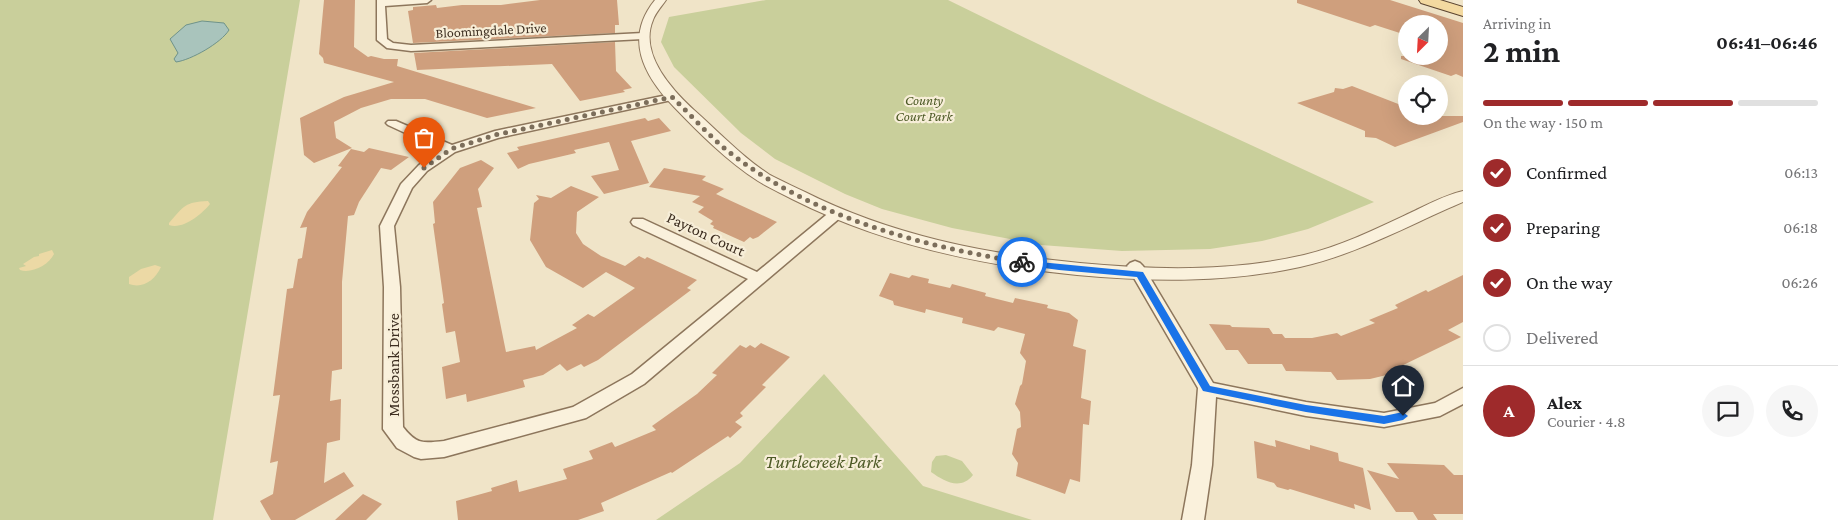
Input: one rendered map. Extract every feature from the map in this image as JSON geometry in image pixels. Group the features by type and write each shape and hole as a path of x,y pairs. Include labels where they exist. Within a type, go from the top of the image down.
{"main road":[{"path":"1426,0 1463,12"},
{"path":"1457,0 1463,2"}],"street":[{"path":"381,2 427,0"},
{"path":"661,0 648,16 642,36 649,62 672,97 728,152 757,172 836,214 904,237 1000,259 1059,268 1138,270 1186,274 1292,264 1340,250 1463,196"},
{"name":"Bloomingdale Drive","path":"381,2 382,40 390,46 411,48 642,36"},
{"name":"Mossbank Drive","path":"672,97 512,131 451,149 424,168 406,187 387,226 392,287 393,429 404,443 421,451 444,449 579,413 638,379 836,214"},
{"path":"392,123 451,149"},
{"name":"Payton Court","path":"638,222 758,278"},
{"path":"1138,270 1207,388 1202,465 1193,520"},
{"path":"1207,388 1306,408 1384,420 1440,409 1463,395"}],"green space":[{"path":"0,0 300,0 213,520 0,520"},
{"name":"County Court Park","path":"766,0 948,0 1149,98 1374,202 1308,229 1262,241 1210,249 1122,251 1041,245 952,228 882,209 845,194 775,159 741,133 674,67 661,42 669,17"},
{"name":"Turtlecreek Park","path":"824,374 923,486 1032,520 656,520 740,463"},
{"path":"946,455 962,461 973,475 963,483 952,483 941,479 931,472 932,462 936,456"}],"sand":[{"path":"208,201 210,204 192,220 180,225 169,225 186,206 194,202"},
{"path":"52,250 54,254 52,258 44,265 34,270 20,270 19,268 26,266 23,264 34,257"},
{"path":"155,265 161,267 148,282 139,285 129,284 129,277 141,269"}],"water":[{"path":"202,21 224,23 229,30 205,50 176,62 174,59 178,53 170,39 186,25"}],"building":[{"path":"324,0 355,0 354,47 368,57 398,59 397,66 536,108 487,118 425,99 391,99 361,108 334,122 336,138 352,148 314,163 304,155 300,118 344,97 394,82 324,63 323,58 319,54"},
{"path":"540,0 617,0 619,25 615,25 615,33 413,43 408,11 413,10 413,7 436,5 437,8 462,5 501,5"},
{"path":"1297,0 1390,0 1438,15 1398,15 1398,32 1375,25 1370,27 1297,3"},
{"path":"1448,18 1463,23 1463,77 1456,74 1451,76 1419,65 1448,65"},
{"path":"615,42 616,71 632,88 623,90 625,92 580,101 552,64 417,70 414,53"},
{"path":"1352,86 1398,104 1398,125 1448,125 1448,116 1463,116 1463,122 1395,147 1376,138 1365,137 1365,131 1297,103 1334,92 1335,88 1343,89"},
{"path":"645,118 648,121 659,118 671,131 631,141 649,183 604,194 591,176 619,170 609,142 574,150 576,153 529,164 518,169 507,153 519,150 517,147"},
{"path":"369,148 409,157 391,170 381,168 359,202 354,215 348,216 342,282 342,369 332,371 330,401 341,399 340,440 327,443 324,483 344,472 354,486 295,520 271,520 260,501 273,494 278,461 270,463 280,395 273,396 287,289 293,288 298,259 302,258 307,227 300,228 307,212 342,167 338,166 351,149 364,152"},
{"path":"481,160 494,168 478,189 482,207 477,208 506,352 535,346 536,350 577,328 572,325 588,314 594,317 635,288 606,272 583,288 546,267 530,240 534,203 539,199 536,195 551,198 571,186 599,197 577,212 576,233 583,244 601,256 625,266 639,256 645,259 647,257 697,280 687,288 691,290 598,360 584,367 581,364 567,371 560,364 543,375 523,380 525,387 467,402 466,394 446,399 442,367 460,362 455,331 446,333 442,304 444,303 433,224 435,223 433,202 460,168"},
{"path":"664,168 706,176 702,180 724,189 716,194 777,222 758,237 753,239 750,237 744,242 713,228 714,226 710,224 713,221 698,212 704,207 692,202 700,196 649,187"},
{"path":"890,273 909,278 912,275 929,279 928,283 950,288 952,284 986,293 985,296 1013,303 1015,298 1048,305 1047,308 1069,313 1078,320 1073,346 1086,350 1081,398 1091,401 1089,425 1083,424 1080,482 1070,479 1065,494 1016,476 1018,463 1012,454 1017,429 1021,427 1020,412 1015,404 1022,384 1026,361 1020,353 1025,334 998,327 994,331 962,323 963,318 926,309 925,313 894,305 893,301 879,296"},
{"path":"1463,275 1463,322 1448,330 1461,337 1395,369 1399,372 1370,379 1337,380 1331,372 1286,371 1282,364 1248,364 1238,350 1226,350 1209,324 1269,328 1273,334 1282,334 1285,338 1312,338 1337,333 1341,336 1375,323 1369,320 1398,308 1395,305"},
{"path":"761,343 790,357 762,385 766,387 740,413 743,416 735,422 742,427 730,438 728,436 672,473 601,503 604,511 578,520 458,520 456,501 492,491 491,488 517,480 519,492 567,479 563,469 593,459 589,451 612,442 615,447 656,430 652,426 697,394 717,375 712,373 740,345 746,348 750,345 755,348"},
{"path":"1275,440 1310,450 1310,445 1338,453 1339,461 1363,468 1371,510 1354,504 1355,509 1290,489 1277,487 1274,483 1257,478 1254,441 1276,447"},
{"path":"1387,463 1444,465 1454,475 1463,475 1463,514 1433,514 1437,520 1418,520 1413,512 1396,512 1367,470 1399,479"},
{"path":"363,494 382,504 366,520 335,520"}],"way so far":[{"path":"424,168 451,149 495,135 672,97 728,152 765,178 836,214 904,237 1000,259 1022,262"}],"route":[{"path":"1022,262 1059,268 1140,274 1207,388 1306,408 1384,420 1403,416"}]}
